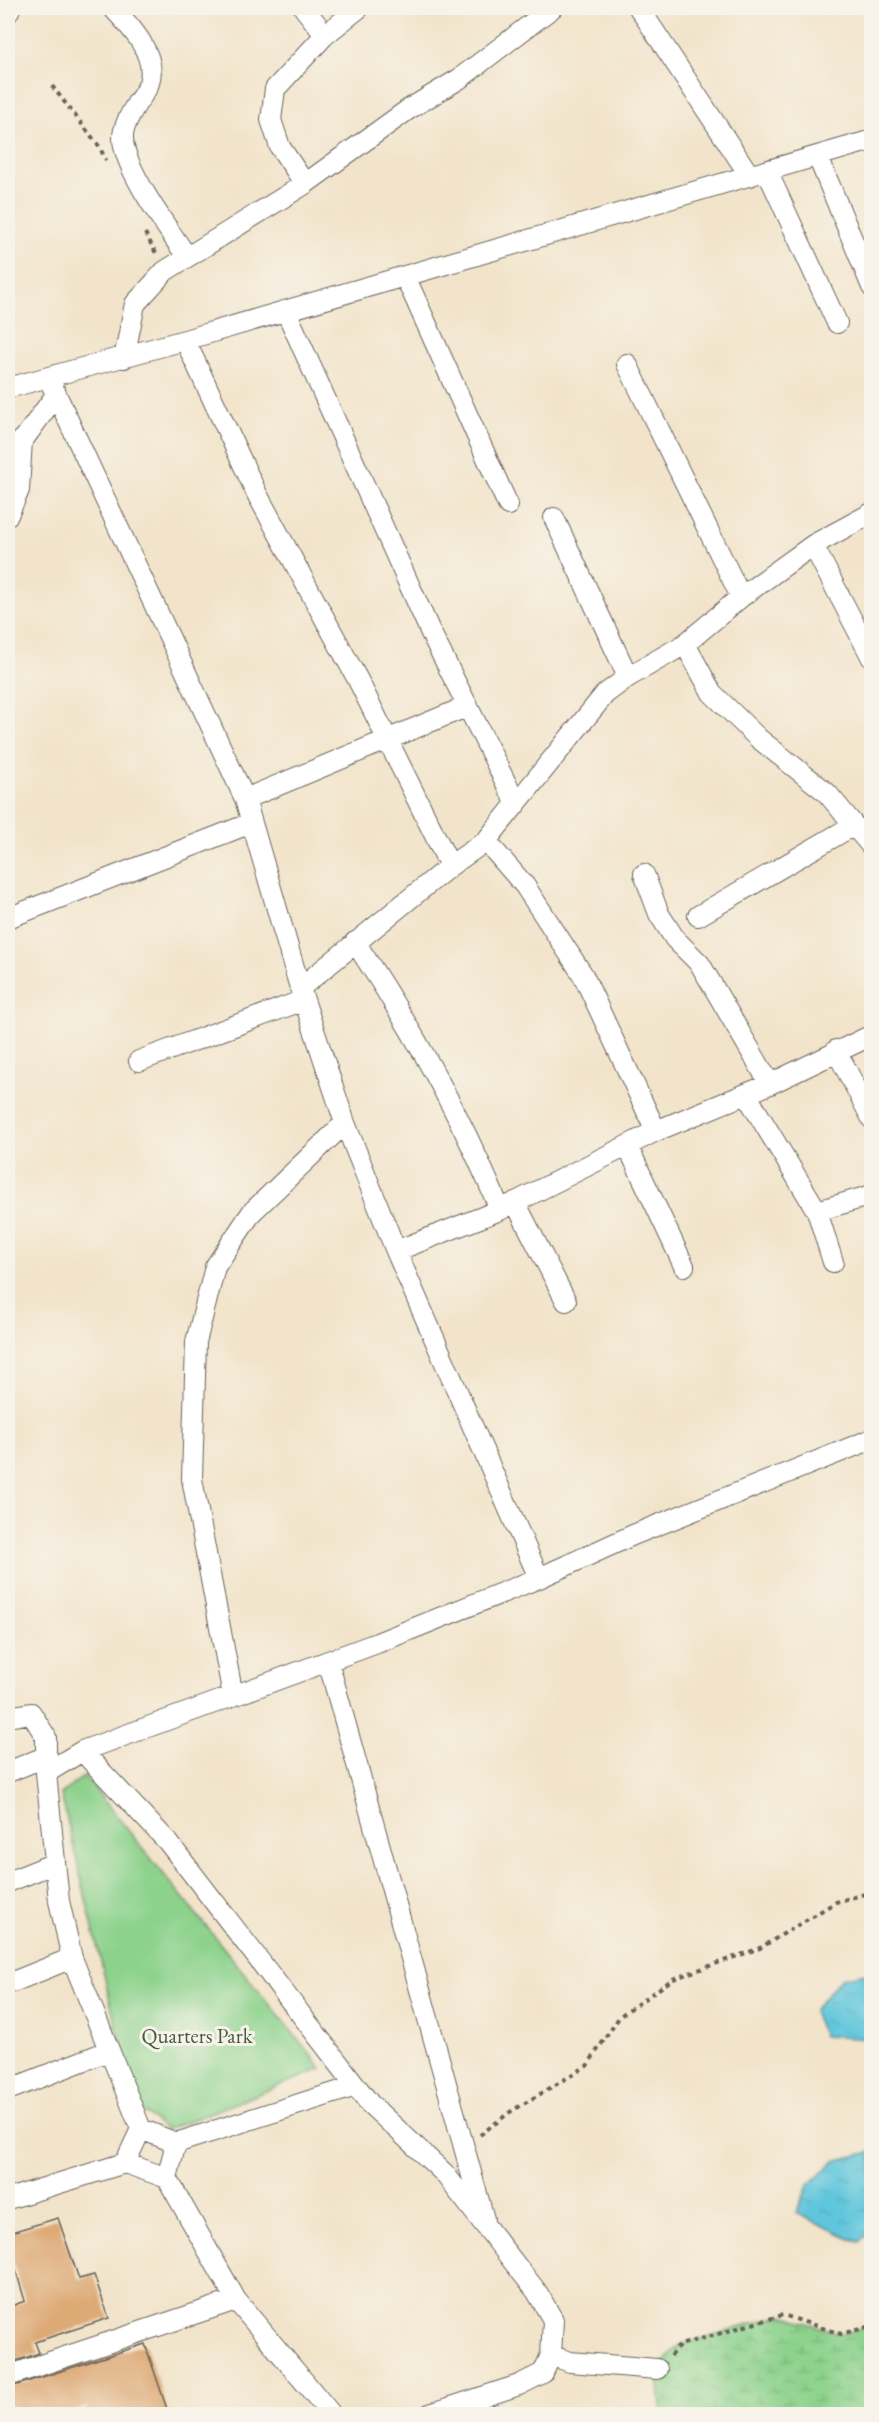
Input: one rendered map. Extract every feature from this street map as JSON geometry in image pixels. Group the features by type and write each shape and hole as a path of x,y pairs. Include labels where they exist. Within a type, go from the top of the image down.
{"street":[{"path":"8,13 10,8"},
{"path":"113,8 137,34 146,55 149,70 149,83 122,135 127,157 160,217 188,257"},
{"path":"304,8 325,34"},
{"path":"305,184 280,147 271,120 275,89 325,34 359,8"},
{"path":"124,358 135,304 165,271 305,184 409,109 459,79 552,8"},
{"path":"639,8 758,174 837,323"},
{"path":"8,388 52,387 124,358 872,140"},
{"path":"818,157 872,287"},
{"path":"405,276 508,505"},
{"path":"286,311 430,630 516,803"},
{"path":"185,340 256,494 358,680 385,740 450,866"},
{"path":"627,364 741,597"},
{"path":"8,460 52,387"},
{"path":"52,387 244,799 302,994 345,1123 396,1251 539,1578"},
{"path":"8,515 19,490 22,440"},
{"path":"139,1061 302,994 356,942 450,866 486,841 605,694 628,677 685,644 741,597 813,545 872,513"},
{"path":"554,518 628,677"},
{"path":"813,545 872,657"},
{"path":"685,644 712,693 758,738 827,793 872,847"},
{"path":"244,799 468,706"},
{"path":"8,918 251,823"},
{"path":"698,916 854,825"},
{"path":"486,841 525,886 583,975 656,1131"},
{"path":"644,874 659,914 675,939 700,964 770,1084"},
{"path":"356,942 432,1064 508,1206 566,1300"},
{"path":"396,1251 508,1206 628,1148 656,1131 770,1084 836,1050 872,1035"},
{"path":"836,1050 872,1119"},
{"path":"746,1094 817,1211 832,1262"},
{"path":"233,1696 192,1479 196,1342 215,1268 252,1212 345,1123"},
{"path":"628,1148 684,1266"},
{"path":"817,1211 872,1195"},
{"path":"8,1772 47,1764 328,1661 539,1578 633,1535 872,1439"},
{"path":"328,1661 488,2232"},
{"path":"8,1717 31,1713 46,1737 59,1901 72,1958 141,2128 176,2143 356,2086"},
{"path":"82,1751 168,1842 370,2104 444,2173 537,2292 553,2320 551,2355 543,2373 470,2408 430,2415"},
{"path":"8,1882 55,1863"},
{"path":"8,1984 72,1958"},
{"path":"8,2090 108,2051"},
{"path":"124,2163 141,2128"},
{"path":"167,2178 176,2143"},
{"path":"8,2199 124,2163 167,2178 236,2300 331,2415"},
{"path":"8,2376 236,2300"},
{"path":"551,2355 570,2362 657,2369"}],"path":[{"path":"462,2145 488,2131 527,2101 587,2066 620,2016 673,1979 760,1948 836,1902 872,1892"},
{"path":"657,2369 680,2345 783,2315 841,2334 872,2326"}],"green space":[{"name":"Quarters Park","path":"84,1776 322,2069 166,2130 135,2105 61,1794"},
{"path":"783,2315 841,2334 871,2326 871,2414 662,2414 657,2369 680,2345"}],"water":[{"path":"871,1972 871,2039 823,2036 813,2011 841,1978"},
{"path":"871,2152 871,2231 859,2242 796,2213 808,2186 834,2161"}],"building":[{"path":"58,2218 79,2279 94,2275 109,2318 35,2342 39,2353 8,2364 8,2307 25,2301 8,2244 8,2233"},
{"path":"145,2344 169,2415 88,2415 87,2407 65,2415 8,2415 8,2388"}]}
